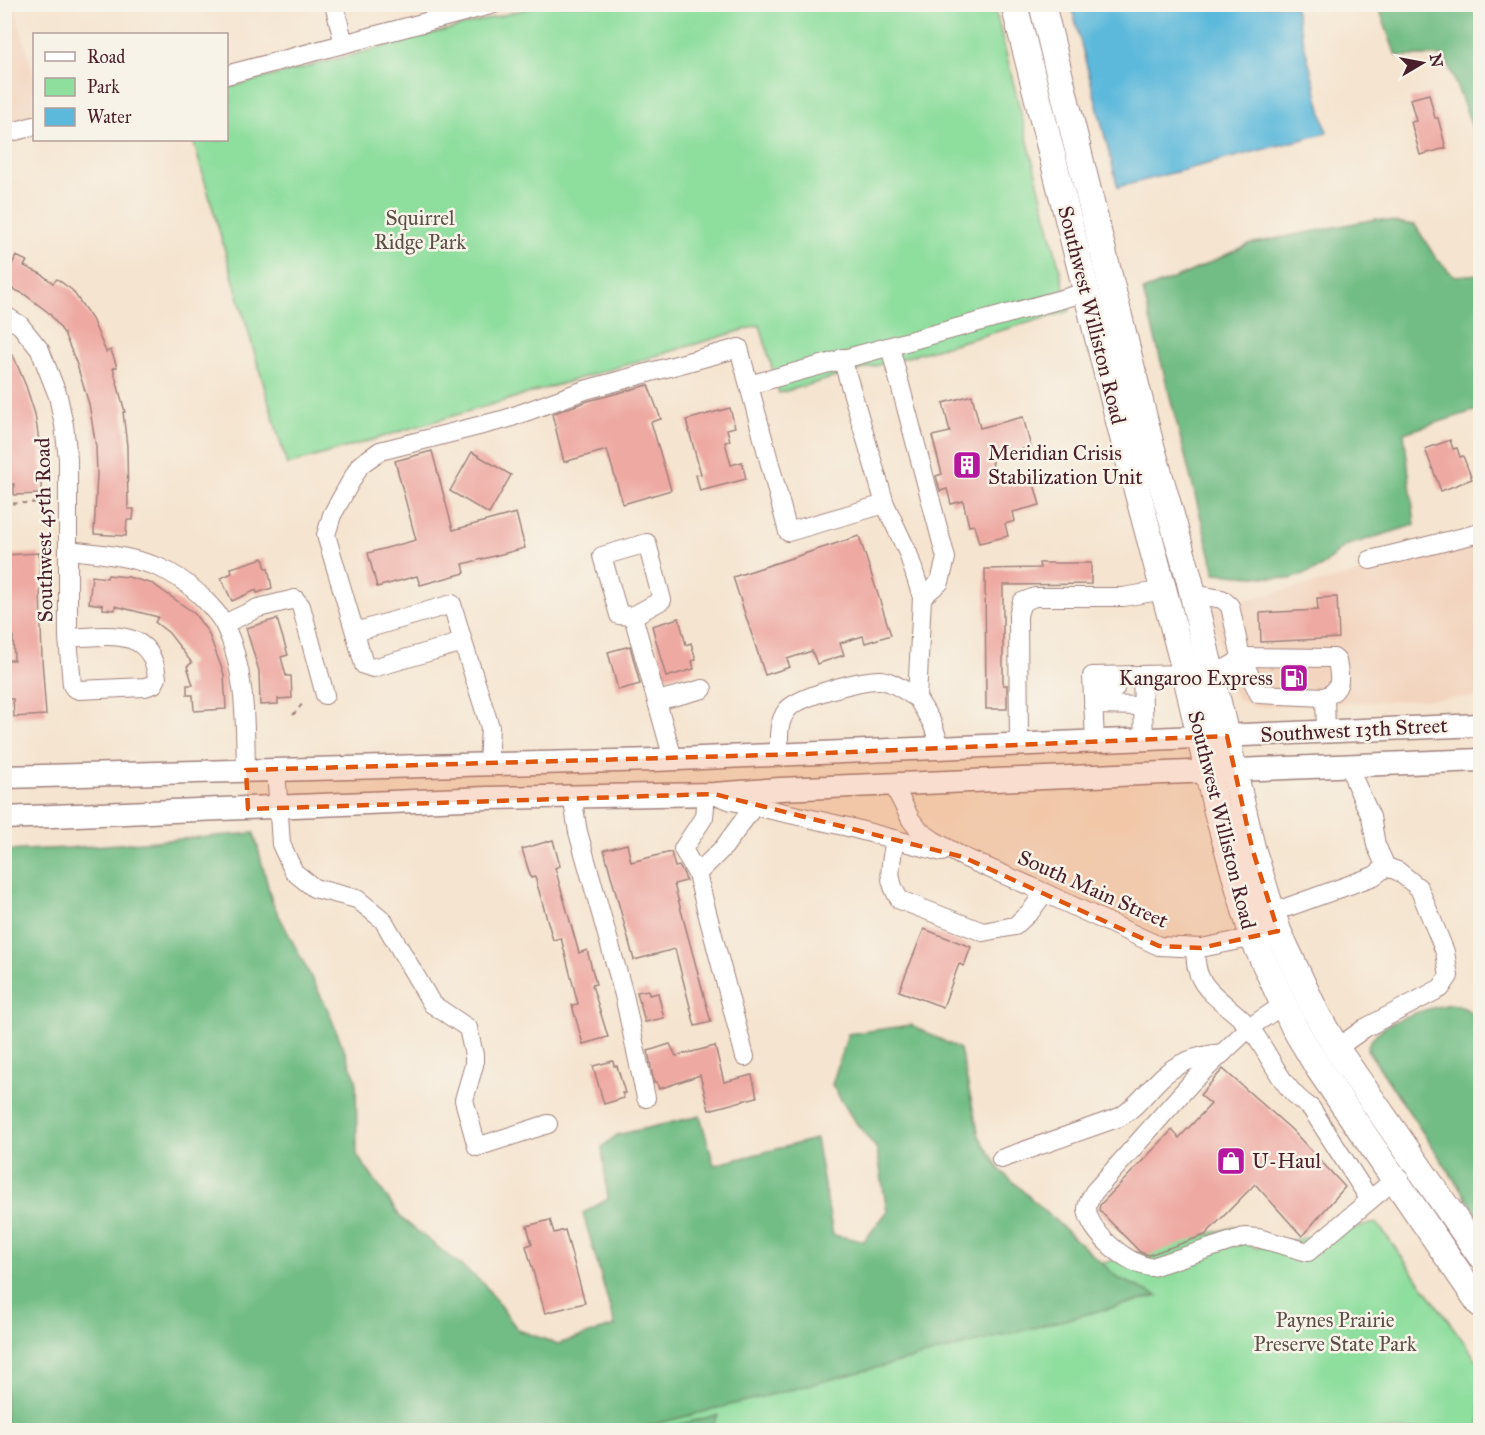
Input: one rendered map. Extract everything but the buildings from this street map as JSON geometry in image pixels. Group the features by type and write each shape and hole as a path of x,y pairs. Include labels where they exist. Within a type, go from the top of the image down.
{"highway":[{"name":"Southwest Williston Road","path":"1014,4 1127,453 1165,590 1227,854 1253,938 1299,1035 1337,1096 1480,1304"},
{"name":"Southwest Williston Road","path":"1041,4 1152,452 1193,594 1252,848 1278,931 1316,1013 1337,1048 1480,1255"},
{"path":"1087,292 1111,286"}],"main road":[{"name":"Southwest 13th Street","path":"4,777 673,759 1480,725"},
{"path":"824,753 877,771 893,784"},
{"path":"779,755 780,789"},
{"name":"Southwest 13th Street","path":"4,818 487,798 710,794 893,784 1480,760"},
{"path":"487,798 488,765"},
{"path":"246,770 248,808"}],"street":[{"path":"334,4 344,44"},
{"path":"228,74 494,4"},
{"path":"4,134 33,126"},
{"path":"749,385 1087,292"},
{"name":"Southwest 45th Road","path":"4,315 20,325 40,350 49,369 64,425 68,459 68,638 70,679 74,688 79,690 145,687 154,684 157,678 153,657 141,643 118,637 68,638"},
{"path":"890,347 946,558 939,582 922,597"},
{"path":"463,642 373,668 364,665 326,536 332,515 360,465 380,451 506,418 585,390 739,348 788,532 885,504"},
{"path":"842,358 885,504 908,553 922,597 916,698"},
{"path":"1370,560 1480,533"},
{"path":"68,550 120,556 158,567 189,584 213,608 224,624 233,647 240,681 245,711 246,770"},
{"path":"1019,745 1018,615 1022,602 1035,597 1122,597 1165,590"},
{"path":"1193,594 1222,599 1230,606 1241,657 1259,694 1325,697 1335,692 1339,684 1337,661 1334,658 1241,657"},
{"path":"224,624 258,608 295,599 301,606 325,695"},
{"path":"356,636 362,630 452,604 490,727 488,765"},
{"path":"633,616 673,759"},
{"path":"1212,672 1226,669 1241,657"},
{"path":"1093,697 1134,690 1185,674"},
{"path":"1095,742 1092,676 1134,690"},
{"path":"779,755 780,727 788,710 802,699 833,689 880,680 895,685 916,698 932,723 940,748"},
{"path":"657,701 703,689"},
{"path":"1093,697 1134,690"},
{"path":"1134,690 1144,739"},
{"path":"1325,697 1326,731"},
{"path":"1337,1048 1365,1028 1441,988 1449,976 1445,952 1419,888 1398,871 1386,867 1376,845 1371,817 1350,765"},
{"path":"276,769 281,844 294,872 314,888 357,899 382,920 432,1004 468,1028 474,1065 464,1100 477,1147 548,1124"},
{"name":"South Main Street","path":"893,784 910,820 920,831 963,857 1159,946 1195,948 1253,938 1278,931"},
{"path":"710,794 704,817 683,849 697,874 745,1057"},
{"name":"South Main Street","path":"710,794 963,857"},
{"path":"573,796 578,832 624,995 646,1098"},
{"path":"697,874 724,847 754,806"},
{"path":"895,839 890,871 892,888 900,900 983,932 1015,926 1031,912 1044,892"},
{"path":"1288,907 1374,876 1386,867"},
{"path":"1195,948 1197,971 1202,982 1250,1027 1278,1075 1300,1101 1311,1108 1370,1200"},
{"path":"1283,1005 1250,1027 1191,1083 1094,1192 1087,1206 1090,1222 1119,1254 1141,1266 1152,1266 1244,1237 1258,1238 1308,1252 1394,1180"},
{"path":"1001,1159 1120,1117 1129,1112 1162,1076 1177,1066 1206,1055 1223,1053"},
{"path":"1311,1108 1337,1096"}],"path":[{"path":"7,525 5,504 46,502"},
{"path":"293,715 304,702"}],"highlighted area":[{"path":"1227,736 1252,848 1278,931 1201,948 1159,946 963,857 714,794 248,809 246,770 803,754"}],"shaded area":[{"path":"5,5 14,5 33,72 33,117 5,125"},
{"path":"1480,545 1480,697 1262,707 1252,706 1239,700 1232,691 1210,608"}],"green space":[{"name":"Squirrel Ridge Park","path":"541,5 994,5 1070,311 779,393 760,325 287,465 193,141 228,141 228,88"},
{"path":"1378,5 1480,5 1480,147 1445,56 1396,56"},
{"path":"1376,219 1415,225 1435,257 1454,276 1480,274 1480,409 1404,433 1415,525 1345,546 1320,568 1291,579 1215,573 1143,291 1249,244"},
{"path":"254,833 272,902 327,1008 356,1079 357,1155 401,1218 484,1284 518,1330 558,1344 615,1326 583,1213 608,1199 602,1147 617,1135 700,1116 714,1165 816,1139 833,1235 864,1241 887,1212 877,1149 853,1119 832,1085 848,1034 911,1025 960,1049 979,1136 1000,1170 1118,1278 1158,1296 632,1430 5,1430 5,851"},
{"path":"1451,1004 1469,1011 1480,1025 1480,1218 1367,1049 1371,1039 1390,1024 1416,1013"},
{"name":"Paynes Prairie Preserve State Park","path":"1377,1223 1480,1364 1480,1430 495,1430 1234,1227 1254,1248"},
{"path":"718,1415 710,1430 657,1430"}],"water":[{"path":"1071,5 1294,5 1327,133 1118,187"}],"place":[{"name":"Meridian Crisis Stabilization Unit","path":"967,465"},
{"name":"Kangaroo Express","path":"1294,678"},
{"name":"U-Haul","path":"1231,1161"}]}
